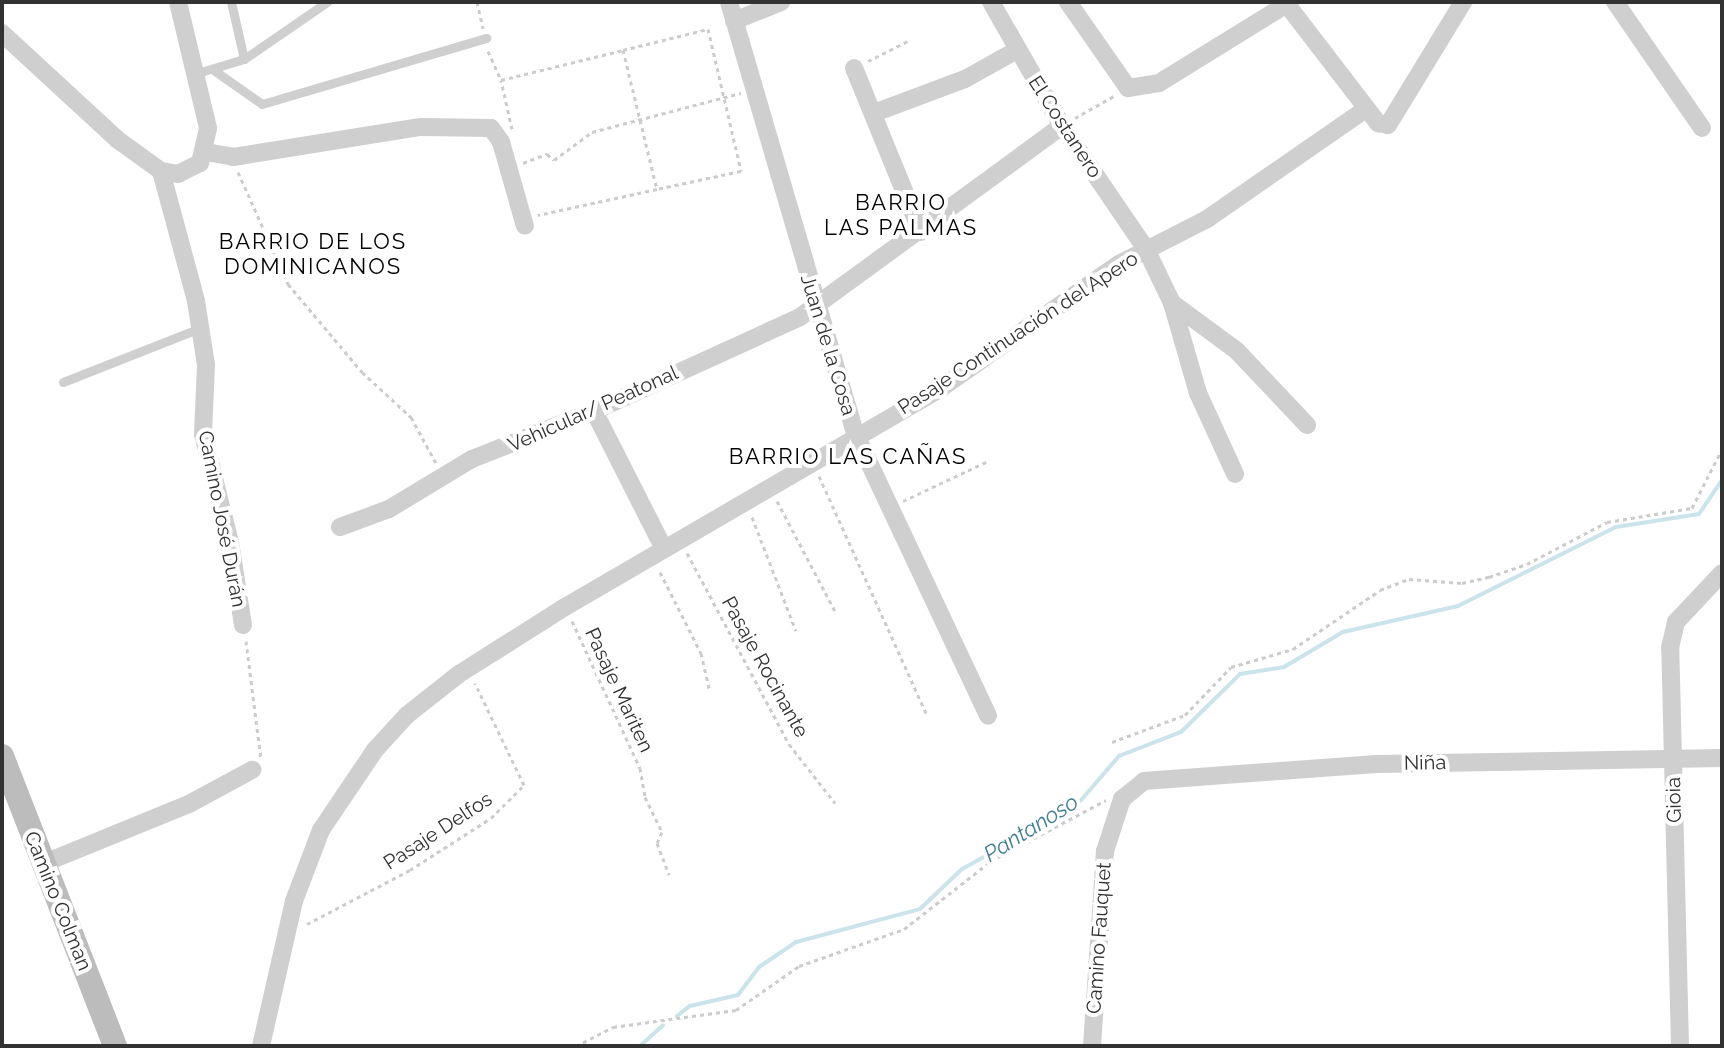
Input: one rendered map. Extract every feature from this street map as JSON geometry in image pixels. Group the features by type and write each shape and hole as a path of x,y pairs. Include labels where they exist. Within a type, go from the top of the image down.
{"street":[{"path":"2,33 118,140 161,171 189,170 206,152 208,128 178,2"},
{"name":"Juan de la Cosa","path":"729,2 752,90 856,435 988,716"},
{"path":"734,21 781,2"},
{"name":"El Costanero","path":"991,2 1062,126 1146,249"},
{"path":"1068,2 1128,88 1159,83 1286,3 1366,109 1378,123 1388,125 1463,2"},
{"path":"1615,2 1702,128"},
{"path":"874,113 965,79 1017,50"},
{"path":"854,68 921,232"},
{"name":"Pasaje Continuación del Apero","path":"287,936 299,883 321,830 391,731 459,674 665,547 771,490 856,435 941,388 1146,249 1207,219 1366,109"},
{"name":"Vehicular/ Peatonal","path":"340,527 389,509 441,474 594,411 816,306 1062,126"},
{"path":"206,152 233,157 421,127 491,128 501,142 529,221"},
{"name":"Camino José Durán","path":"161,171 200,328 206,365 203,434 230,542 243,625"},
{"path":"1146,249 1172,303 1191,360 1190,373 1235,474"},
{"path":"1172,303 1237,351 1307,425"},
{"path":"594,411 665,547"},
{"name":"Gioia","path":"1680,1046 1671,634 1685,610 1722,573"},
{"name":"Camino Colman","path":"2,756 113,1045"},
{"name":"Niña","path":"1130,787 1144,781 1271,769 1722,758"},
{"path":"42,864 189,804 252,770"},
{"name":"Camino Fauquet","path":"1092,1046 1105,851 1130,787"},
{"path":"261,1046 287,936"}],"lane":[{"path":"231,2 244,59"},
{"path":"194,74 215,71 244,59 327,2"},
{"path":"215,71 262,104 486,38"},
{"path":"63,382 200,328"}],"path":[{"path":"477,2 501,80 514,137"},
{"path":"501,80 708,29 741,171 529,221"},
{"path":"854,68 908,41"},
{"path":"623,50 657,189"},
{"path":"1062,126 1128,88"},
{"path":"517,150 520,164 547,154 554,160 592,132 752,90"},
{"path":"233,157 288,284 362,372 411,417 441,474"},
{"path":"1722,349 1722,369"},
{"path":"1112,742 1185,715 1231,667 1303,643 1380,590 1409,579 1462,583 1489,577 1527,564 1607,522 1692,508 1722,449"},
{"path":"889,507 986,462"},
{"path":"814,465 927,715"},
{"path":"771,490 835,611"},
{"path":"745,503 796,631"},
{"path":"665,547 701,653 709,689"},
{"name":"Pasaje Rocinante","path":"665,547 789,744 835,803"},
{"name":"Pasaje Mariten","path":"565,607 640,768 645,797 662,832 657,843 669,875"},
{"name":"Camino José Durán","path":"243,625 263,757 252,770"},
{"name":"Pasaje Delfos","path":"287,936 410,870 491,818 524,785 480,690 469,676 459,674"},
{"path":"576,1046 613,1027 736,1010 799,966 904,929 991,861 1130,787"}],"waterway":[{"name":"Pantanoso","path":"677,1016 690,1006 738,995 759,967 796,942 920,909 962,869 1076,806 1119,756 1181,732 1240,674 1284,667 1343,632 1458,606 1616,527 1699,514 1722,480"},
{"name":"Pantanoso","path":"640,1046 663,1025"}],"district":[{"name":"BARRIO LAS PALMAS","path":"901,214"},
{"name":"BARRIO DE LOS DOMINICANOS","path":"313,254"},
{"name":"BARRIO LAS CAÑAS","path":"848,457"}]}
